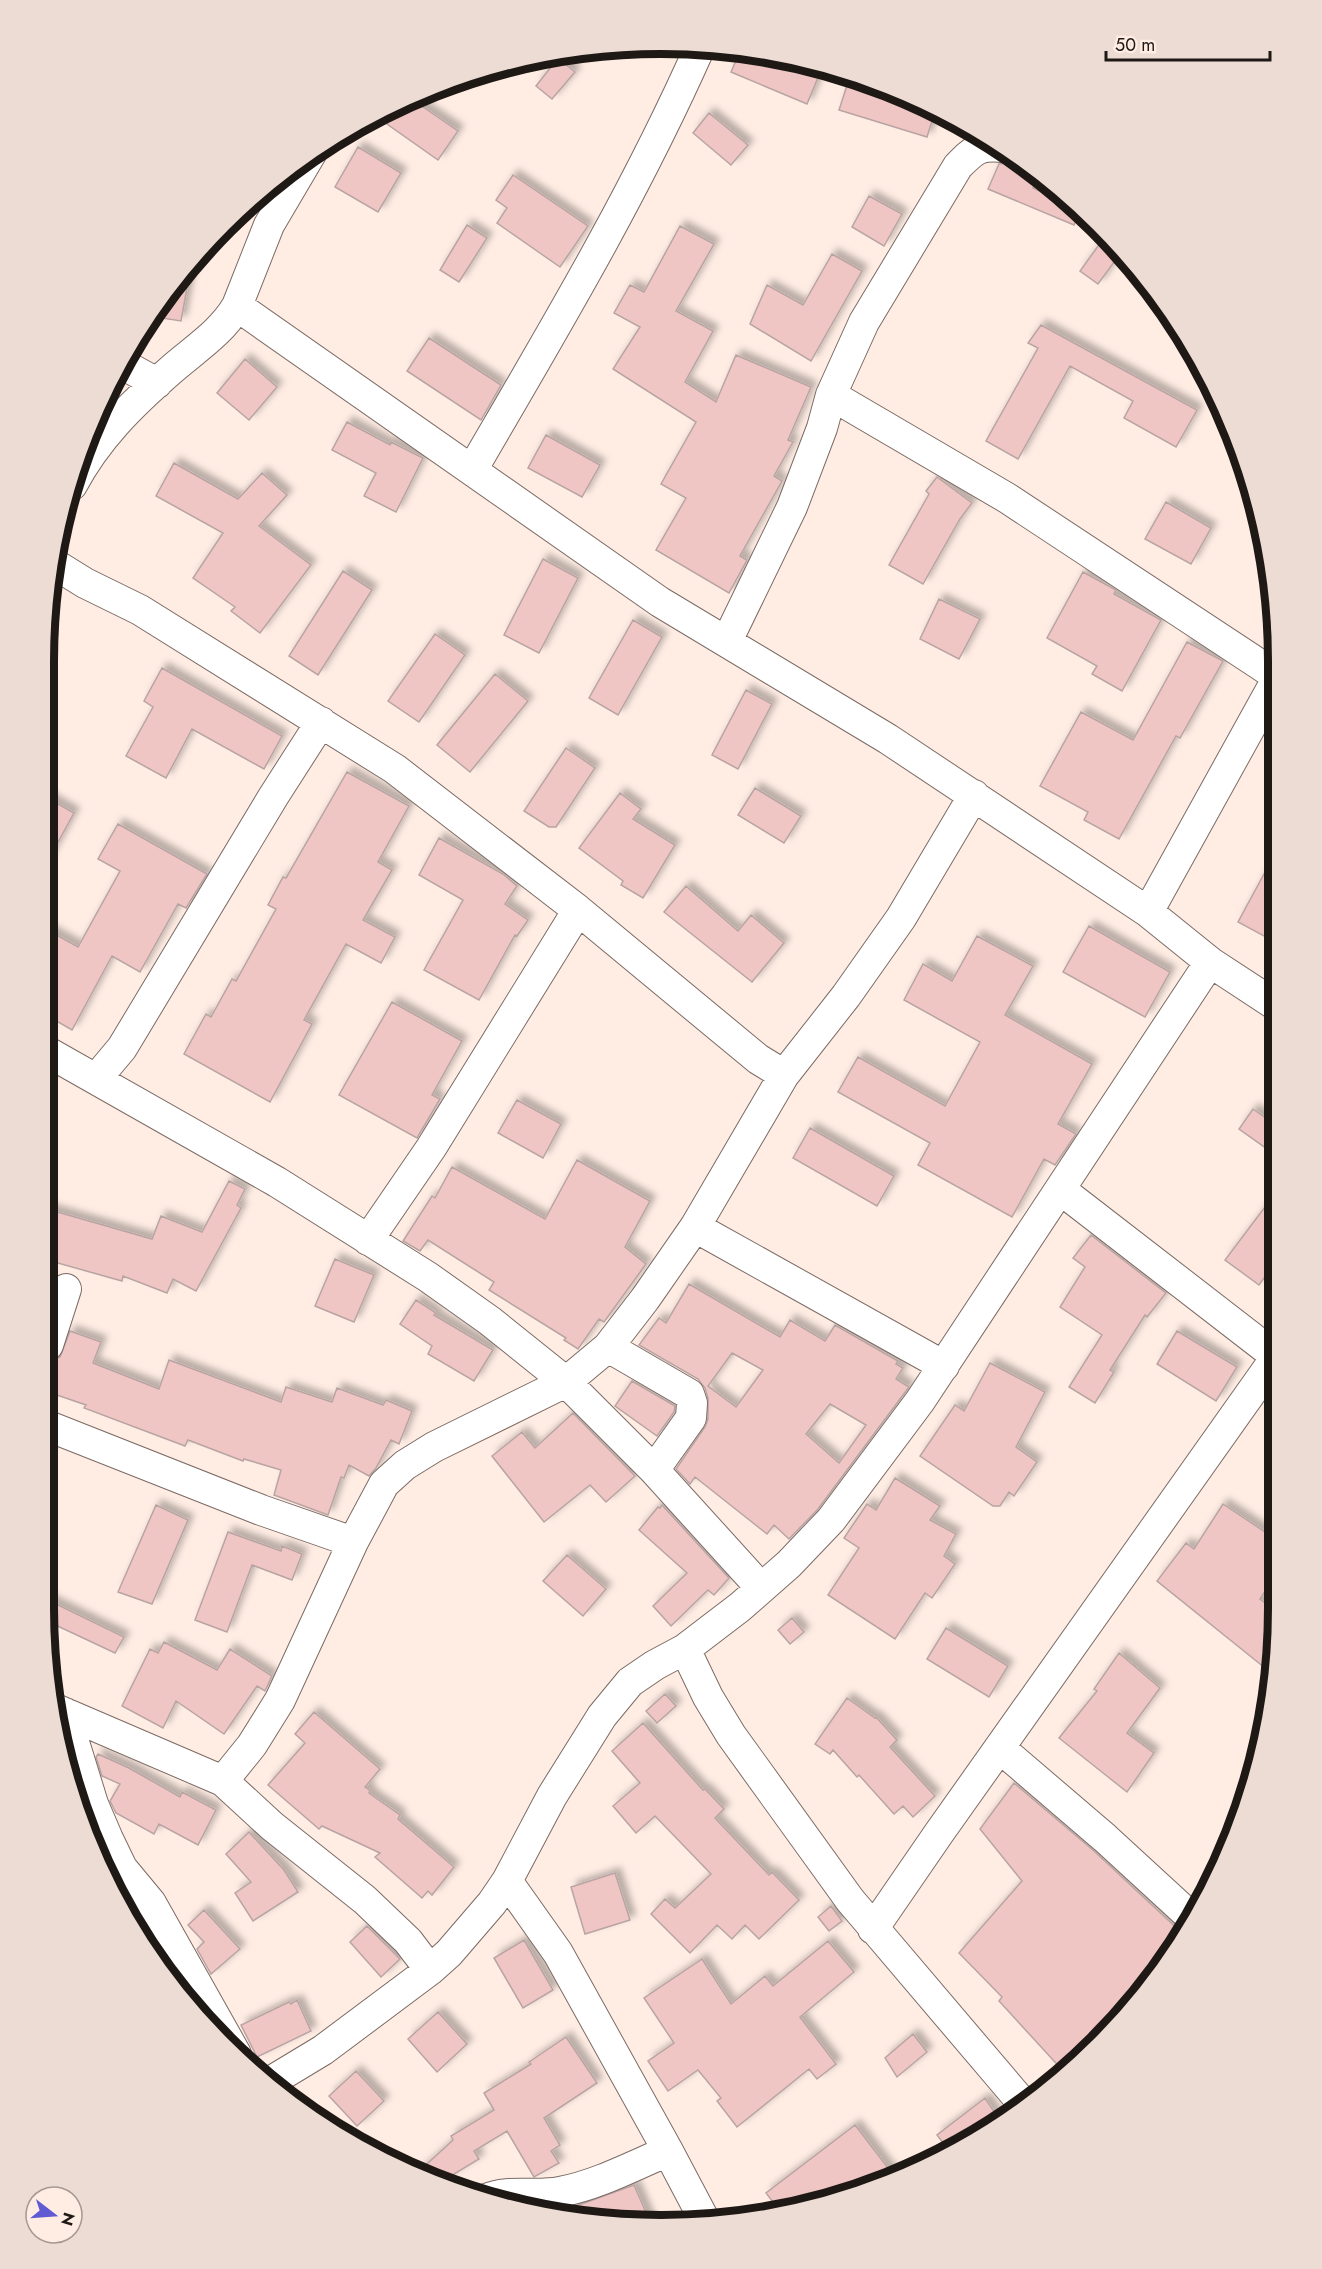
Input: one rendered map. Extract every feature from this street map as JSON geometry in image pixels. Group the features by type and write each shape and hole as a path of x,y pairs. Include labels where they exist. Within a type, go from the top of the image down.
{"street":[{"path":"472,470 602,247 669,117 697,55"},
{"path":"727,640 792,507 822,428 831,395 864,322 958,166 973,151 983,146"},
{"path":"90,454 132,404 229,320 237,306 269,225 298,174"},
{"path":"237,306 660,602 727,640 974,795 1148,912 1210,962 1268,1000"},
{"path":"130,368 157,382"},
{"path":"831,395 1007,498 1268,672"},
{"path":"61,568 85,583 140,610 395,769 578,910 759,1059 784,1075"},
{"path":"1148,912 1268,694"},
{"path":"96,1079 122,1048 273,797 321,722"},
{"path":"223,1781 252,1745 280,1700 353,1542 384,1484 405,1465 434,1447 566,1382 608,1347 695,1227 784,1075 846,996 902,918 974,795"},
{"path":"368,1240 431,1148 578,910"},
{"path":"277,2078 323,2049 430,1970 449,1953 492,1903 507,1881 552,1796 602,1716 630,1682 685,1649 761,1588 789,1564 831,1520 944,1366 1210,962"},
{"path":"54,1055 277,1182 454,1294 566,1382 654,1470 761,1588"},
{"path":"1060,1190 1268,1350"},
{"path":"695,1227 944,1366"},
{"path":"54,1326 66,1289"},
{"path":"608,1347 689,1394 692,1403 691,1418 654,1470"},
{"path":"873,1929 1268,1370"},
{"path":"54,1428 261,1510 353,1542"},
{"path":"685,1649 708,1697 731,1735 850,1900 1019,2099"},
{"path":"64,1713 223,1781 272,1826 365,1900 408,1941 430,1970"},
{"path":"69,1737 93,1804 111,1864"},
{"path":"1000,1748 1106,1838 1186,1913"},
{"path":"117,1875 151,1903 218,2022"},
{"path":"507,1881 558,1953 701,2214"},
{"path":"504,2194 556,2193 581,2188 668,2151"}],"building":[{"path":"737,59 819,75 807,104 731,72"},
{"path":"563,62 575,72 552,99 536,86 553,64"},
{"path":"848,84 893,100 933,119 927,137 839,110"},
{"path":"419,105 458,131 438,160 387,124 391,118"},
{"path":"709,113 748,145 731,165 693,133"},
{"path":"358,147 401,173 378,212 335,187"},
{"path":"999,164 1010,164 1031,179 1035,183 1033,188 1051,197 1076,219 1074,225 988,189"},
{"path":"513,175 588,226 560,267 497,223 507,208 496,200"},
{"path":"869,196 902,214 884,246 852,227"},
{"path":"467,225 487,238 459,282 440,270"},
{"path":"680,226 714,244 676,311 713,331 685,382 716,402 736,355 811,387 788,440 793,442 774,476 782,481 740,556 747,560 729,593 656,550 686,498 661,484 696,422 613,369 640,327 614,313 630,285 644,292"},
{"path":"1100,243 1116,260 1098,284 1080,271"},
{"path":"832,254 862,271 811,361 750,324 767,285 803,305"},
{"path":"188,280 181,321 160,318"},
{"path":"1041,325 1197,410 1176,447 1124,418 1133,401 1070,366 1018,459 986,441 1038,348 1028,343"},
{"path":"429,338 501,385 481,420 407,371"},
{"path":"245,359 277,387 249,420 217,393"},
{"path":"347,422 390,445 391,442 423,458 396,512 364,496 376,473 332,450"},
{"path":"546,435 600,465 582,497 528,468"},
{"path":"174,463 238,499 262,473 287,495 259,526 311,565 260,633 231,611 235,607 193,578 223,533 156,496"},
{"path":"937,477 972,503 960,519 923,584 889,565 929,494 926,491"},
{"path":"1166,502 1211,528 1191,564 1145,539"},
{"path":"543,559 578,578 539,653 504,635"},
{"path":"343,571 372,590 318,675 289,656"},
{"path":"1083,572 1116,590 1114,594 1161,620 1122,691 1092,674 1097,666 1047,638"},
{"path":"939,599 980,619 959,659 920,639"},
{"path":"633,620 662,637 618,715 589,698"},
{"path":"435,634 465,655 419,722 388,701"},
{"path":"1187,642 1223,661 1180,738 1176,736 1119,839 1084,820 1088,812 1040,786 1081,712 1133,740"},
{"path":"162,668 282,736 264,769 192,729 166,778 126,756 153,707 144,701"},
{"path":"495,674 528,701 470,772 437,745"},
{"path":"746,690 772,704 738,769 712,755"},
{"path":"566,748 595,768 556,827 549,827 524,811"},
{"path":"347,772 409,806 378,862 392,870 363,920 395,937 381,963 346,944 304,1020 312,1024 270,1102 184,1054 206,1014 211,1017 232,979 236,981 276,909 268,905"},
{"path":"755,788 801,816 784,843 738,815"},
{"path":"620,793 641,809 633,819 675,845 643,898 621,885 623,881 579,848"},
{"path":"54,802 74,813 54,849"},
{"path":"118,824 207,874 186,908 178,904 140,972 112,956 72,1030 54,1020 54,934 78,947 120,871 98,859"},
{"path":"439,838 503,874 517,886 505,904 528,920 517,936 515,935 479,1000 424,970 463,900 419,875"},
{"path":"1268,867 1268,938 1238,922"},
{"path":"686,886 738,931 751,915 784,943 752,982 664,912"},
{"path":"1089,926 1170,972 1145,1017 1063,972"},
{"path":"977,936 1033,966 1005,1015 1092,1064 1058,1124 1076,1134 1055,1165 1044,1159 1012,1217 918,1165 930,1143 838,1092 858,1057 945,1106 980,1042 904,1000 923,964 952,981"},
{"path":"392,1002 462,1041 432,1095 440,1099 417,1138 339,1095"},
{"path":"517,1100 561,1124 543,1158 498,1133"},
{"path":"1253,1109 1268,1120 1268,1150 1239,1129"},
{"path":"810,1128 894,1176 877,1206 793,1158"},
{"path":"577,1160 650,1201 625,1247 646,1264 604,1322 599,1319 578,1349 564,1340 566,1338 489,1290 494,1282 428,1240 420,1251 403,1241 432,1196 435,1198 452,1167 545,1219"},
{"path":"229,1181 245,1189 237,1205 241,1208 196,1291 173,1279 167,1293 123,1276 122,1281 54,1262 54,1211 152,1239 161,1216 202,1232"},
{"path":"1268,1203 1268,1272 1259,1285 1225,1260"},
{"path":"1091,1235 1166,1293 1147,1317 1145,1315 1110,1370 1114,1372 1095,1403 1069,1387 1102,1335 1060,1307 1085,1267 1073,1258"},
{"path":"335,1259 374,1275 354,1322 315,1306"},
{"path":"689,1284 780,1337 790,1320 825,1341 835,1325 898,1361 896,1364 903,1368 896,1379 909,1387 818,1509 789,1539 774,1525 767,1534 695,1477 690,1484 676,1469 705,1427 708,1419 708,1398 705,1388 698,1379 639,1345 659,1318 666,1323","holes":["732,1353 763,1370 736,1407 708,1386","830,1404 866,1425 839,1463 806,1434"]},
{"path":"416,1300 436,1313 434,1315 493,1350 474,1381 428,1354 432,1346 400,1324"},
{"path":"70,1331 101,1342 93,1363 159,1389 169,1360 281,1402 286,1387 332,1402 337,1388 383,1405 386,1400 412,1411 399,1444 391,1440 376,1468 369,1476 349,1465 344,1478 341,1477 328,1515 274,1495 281,1470 244,1459 243,1461 188,1440 185,1446 84,1408 86,1405 54,1394 54,1360 60,1357"},
{"path":"1177,1331 1237,1367 1216,1401 1157,1364"},
{"path":"990,1363 1045,1392 1016,1447 1037,1462 1014,1496 1009,1492 1000,1506 993,1506 920,1456 955,1405 964,1411"},
{"path":"632,1381 675,1406 674,1412 657,1436 615,1406"},
{"path":"573,1413 635,1476 606,1502 590,1485 544,1522 492,1456 522,1432 535,1448"},
{"path":"895,1478 940,1506 930,1520 956,1534 944,1556 955,1564 932,1598 925,1593 895,1639 828,1595 859,1548 844,1538 867,1504 876,1510"},
{"path":"1223,1504 1268,1534 1268,1586 1260,1599 1268,1605 1265,1668 1157,1581 1186,1543 1194,1549"},
{"path":"156,1505 188,1520 152,1604 118,1592"},
{"path":"662,1505 729,1578 714,1595 708,1590 671,1626 653,1606 687,1573 639,1530"},
{"path":"228,1532 281,1551 282,1546 302,1554 292,1580 252,1565 227,1632 195,1620"},
{"path":"567,1555 606,1589 583,1616 543,1581"},
{"path":"54,1603 124,1637 115,1653 54,1625"},
{"path":"792,1618 804,1632 790,1644 778,1630"},
{"path":"946,1628 1008,1666 989,1697 927,1659"},
{"path":"164,1642 217,1670 230,1649 272,1676 265,1691 257,1686 224,1734 176,1701 163,1728 122,1706 150,1649 158,1653"},
{"path":"1119,1653 1160,1688 1127,1733 1154,1753 1127,1792 1059,1738 1097,1691 1094,1689"},
{"path":"665,1694 676,1706 657,1723 646,1711"},
{"path":"847,1698 876,1717 897,1740 890,1747 935,1796 913,1817 903,1806 894,1814 833,1750 830,1754 815,1744"},
{"path":"314,1712 380,1769 365,1787 370,1790 369,1793 400,1815 398,1819 454,1867 432,1895 428,1891 422,1898 375,1857 380,1853 322,1826 319,1829 268,1785 305,1743 295,1734"},
{"path":"643,1723 703,1790 705,1789 724,1809 715,1818 769,1875 772,1872 799,1900 759,1939 745,1925 732,1939 717,1925 690,1953 651,1914 665,1899 675,1908 711,1874 655,1816 636,1833 613,1806 640,1783 612,1751"},
{"path":"98,1754 129,1768 180,1797 182,1792 216,1810 198,1845 159,1824 154,1834 116,1813 110,1801 120,1784 102,1776 96,1757"},
{"path":"1014,1783 1094,1851 1177,1928 1143,1978 1090,2037 1059,2066 999,2001 1002,1997 959,1953 1022,1881 980,1829"},
{"path":"249,1832 284,1870 298,1892 253,1921 235,1893 251,1882 226,1854"},
{"path":"615,1873 630,1920 585,1934 571,1887"},
{"path":"831,1906 842,1921 829,1931 818,1917"},
{"path":"204,1910 240,1949 211,1974 197,1949 204,1942 188,1925"},
{"path":"367,1926 400,1959 381,1977 350,1942"},
{"path":"524,1940 553,1990 523,2008 494,1958"},
{"path":"828,1941 854,1972 800,2017 836,2064 817,2079 809,2069 737,2127 717,2101 721,2098 698,2070 668,2091 648,2061 674,2043 644,1998 702,1959 731,2004 765,1976 773,1986"},
{"path":"297,2000 311,2031 257,2057 241,2025"},
{"path":"438,2012 467,2044 437,2072 408,2039"},
{"path":"913,2034 927,2052 897,2077 885,2058"},
{"path":"566,2037 597,2083 544,2118 560,2145 551,2151 559,2163 534,2177 507,2131 474,2151 479,2159 450,2177 424,2167 453,2140 451,2136 494,2110 484,2093 531,2064 529,2062"},
{"path":"356,2071 384,2101 357,2126 329,2096"},
{"path":"985,2098 996,2114 944,2144 937,2135"},
{"path":"855,2125 890,2170 856,2183 779,2203 774,2204 766,2193"},
{"path":"634,2185 647,2215 571,2208"}]}
